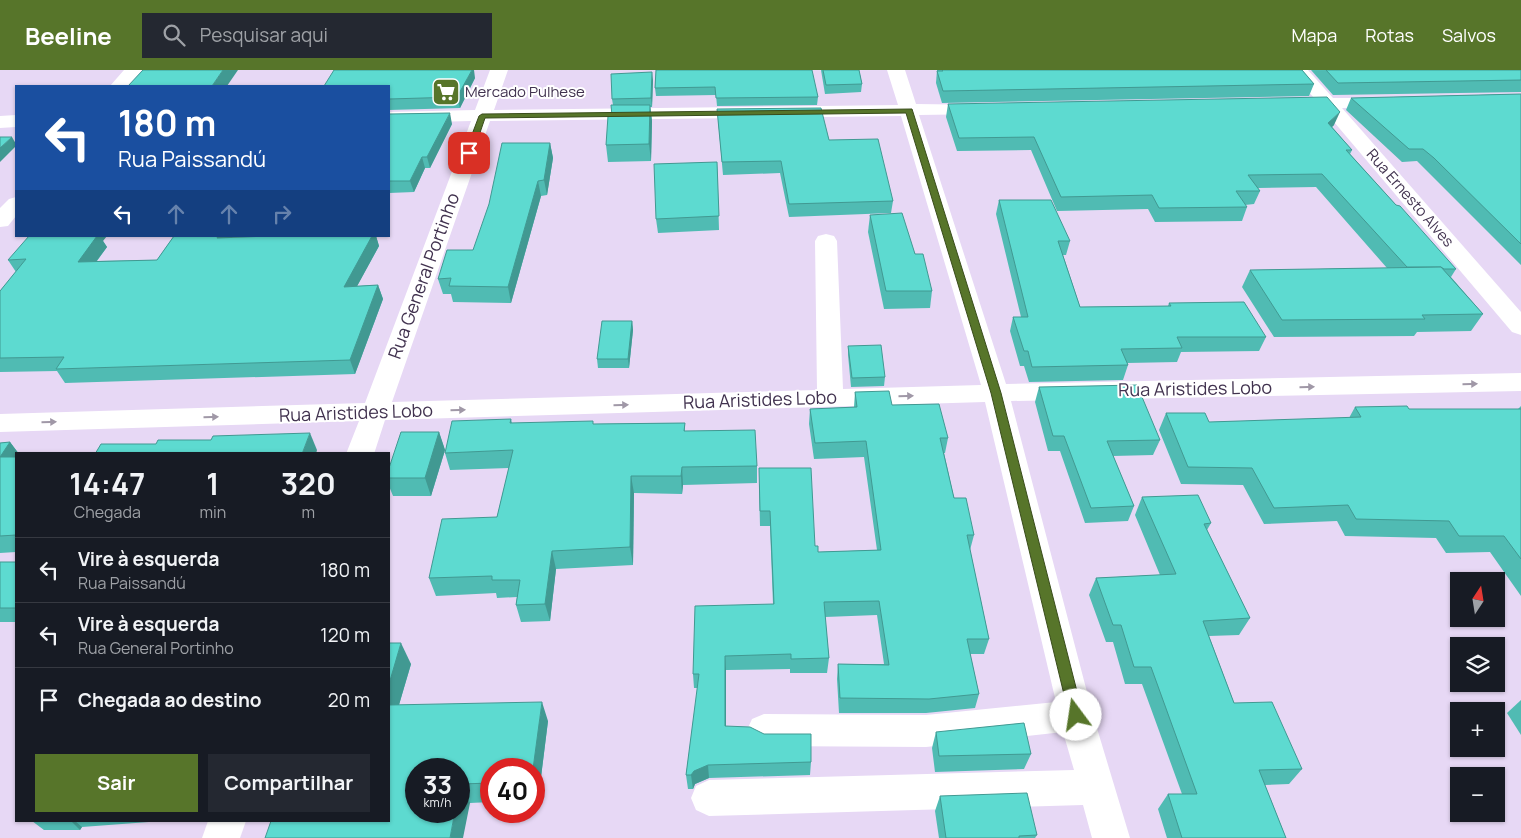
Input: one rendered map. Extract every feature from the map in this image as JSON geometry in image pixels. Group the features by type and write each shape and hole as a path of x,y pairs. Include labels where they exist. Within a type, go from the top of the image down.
{"street":[{"path":"120,85 133,70"},
{"name":"Rua General Portinho","path":"361,452 499,70"},
{"path":"896,70 996,393 1076,715 1111,838"},
{"name":"Rua Ernesto Alves","path":"1299,70 1521,327"},
{"path":"1282,104 1406,102"},
{"path":"390,117 1008,109"},
{"path":"0,122 15,122"},
{"path":"0,221 15,204"},
{"path":"826,241 828,372 831,398"},
{"name":"Rua Aristides Lobo","path":"0,424 996,393 1521,382"},
{"path":"764,730 926,731 1076,715"},
{"path":"709,798 1096,787"},
{"path":"221,838 227,822"}],"building":[{"path":"143,70 223,70 213,85 129,85"},
{"path":"334,70 472,70 457,97 390,99 390,85 325,85"},
{"path":"656,70 812,70 818,97 716,98 715,87 655,88"},
{"path":"823,70 859,70 862,84 826,85"},
{"path":"1302,70 1314,84 943,91 937,71"},
{"path":"1326,70 1521,70 1521,80 1338,83"},
{"path":"652,72 651,98 612,99 611,74"},
{"path":"1521,94 1521,244 1434,158 1423,149 1409,149 1351,98"},
{"path":"1327,97 1340,112 1328,123 1352,150 1346,150 1396,205 1400,206 1456,269 1407,267 1322,174 1248,175 1260,191 1236,191 1247,207 1159,208 1152,195 1061,197 1034,137 959,138 948,104"},
{"path":"611,105 650,105 649,144 606,145 608,116 612,116"},
{"path":"821,108 829,140 878,139 893,201 789,204 781,161 722,162 717,109"},
{"path":"450,113 427,157 422,157 410,181 390,181 390,114"},
{"path":"0,137 12,137 0,148"},
{"path":"502,143 550,143 544,180 538,181 508,287 449,286 451,278 438,279 447,250 473,250 489,204"},
{"path":"717,162 719,216 656,219 654,164"},
{"path":"999,200 1051,200 1070,241 1058,241 1080,307 1171,306 1169,303 1244,302 1266,337 1177,337 1182,348 1121,349 1128,365 1032,367 1028,351 1024,351 1013,317 1028,317"},
{"path":"902,213 915,254 923,254 932,291 886,291 870,215"},
{"path":"28,237 96,237 78,262 157,260 173,237 371,237 344,287 378,285 350,360 56,369 64,357 0,358 0,291 26,259 8,260"},
{"path":"1441,267 1483,314 1422,315 1425,319 1282,320 1250,270"},
{"path":"602,321 632,321 628,359 597,359"},
{"path":"881,345 885,377 852,378 848,346"},
{"path":"1137,385 1160,440 1107,441 1134,506 1091,508 1064,436 1053,436 1039,387"},
{"path":"889,391 892,405 939,404 948,438 940,438 954,498 966,498 974,535 967,535 989,639 967,639 979,694 929,699 840,698 838,664 889,665 879,601 824,602 829,658 791,659 791,654 725,656 725,726 750,727 764,734 811,734 811,762 708,765 694,771 691,775 686,775 699,674 693,674 695,606 774,604 770,511 760,511 759,468 811,468 815,546 818,546 818,552 881,550 866,441 815,443 810,409 857,407 855,392"},
{"path":"1407,406 1409,409 1521,409 1521,559 1504,536 1459,536 1449,521 1356,519 1348,505 1274,508 1252,468 1188,467 1166,413 1205,413 1209,422 1361,417 1355,407"},
{"path":"511,419 510,423 593,421 593,424 685,423 684,431 755,430 757,466 682,467 681,476 631,476 630,547 552,551 545,604 516,605 520,580 492,580 492,576 429,578 442,519 497,517 513,450 445,453 452,421"},
{"path":"401,432 439,432 425,478 390,478 390,465"},
{"path":"310,433 303,452 96,452 101,444 156,444 158,440 211,440 213,436"},
{"path":"10,442 0,457 0,443"},
{"path":"0,457 15,457 15,535 0,536"},
{"path":"1198,495 1211,523 1204,524 1250,618 1203,621 1234,703 1272,702 1302,769 1259,770 1286,838 1182,838 1168,794 1197,794 1151,667 1134,667 1121,625 1113,625 1096,578 1176,574 1142,497"},
{"path":"0,562 15,562 15,608 0,608"},
{"path":"390,643 401,643 390,681"},
{"path":"542,702 534,758 480,758 480,783 470,784 470,758 405,758 405,823 453,823 450,838 265,838 271,822 390,822 390,705"},
{"path":"1024,723 1031,754 939,756 936,732"},
{"path":"1027,793 1037,835 1019,836 1019,838 946,838 940,796"}],"place":[{"name":"Mercado Pulhese","path":"446,92"}],"route":[{"path":"469,153 482,116 909,111 996,393 1076,715"}]}
